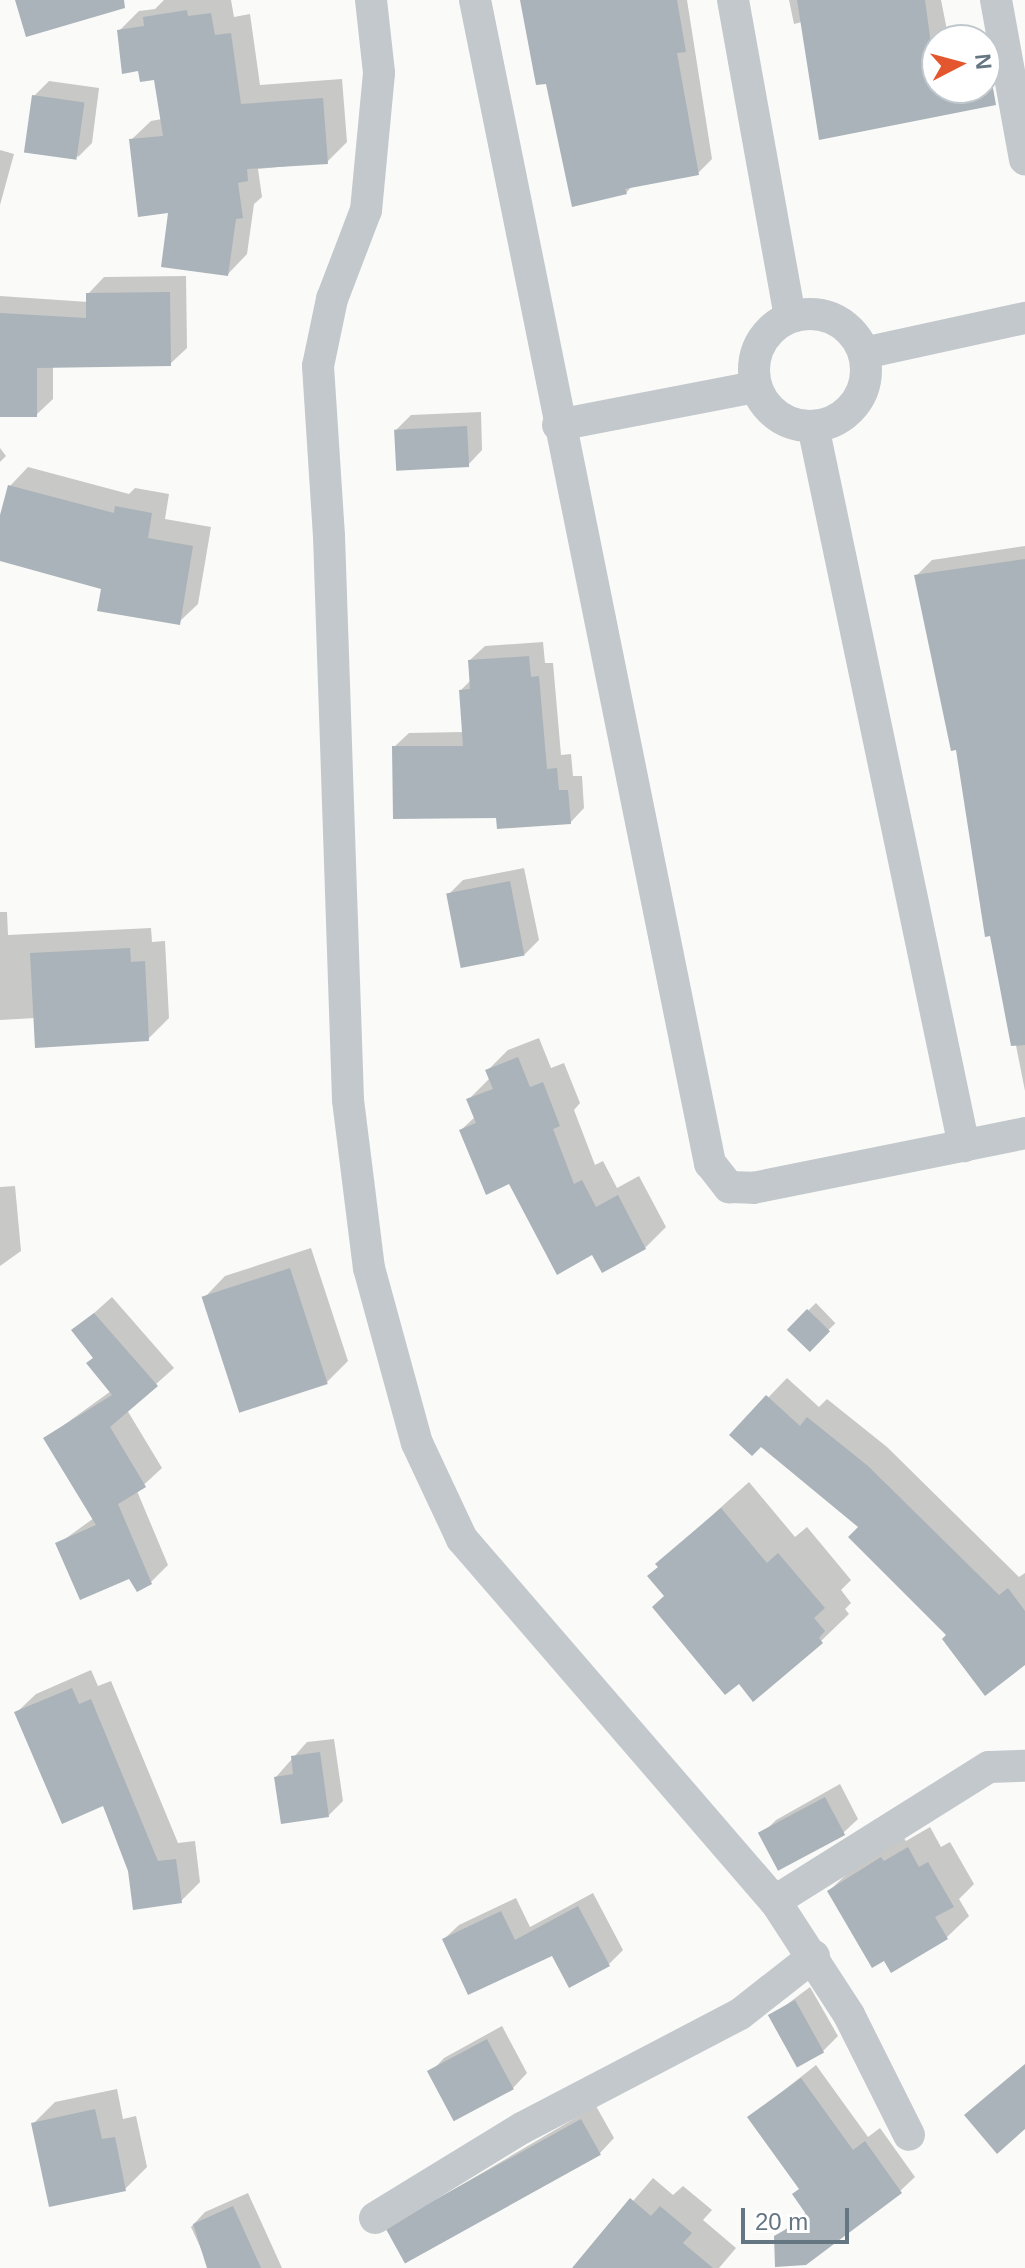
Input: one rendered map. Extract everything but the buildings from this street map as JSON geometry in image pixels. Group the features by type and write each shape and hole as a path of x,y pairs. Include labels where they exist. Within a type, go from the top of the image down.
{"street":[{"path":"371,0 379,73 366,210 332,299 318,366 329,536 348,1100 369,1268 417,1443 462,1539 775,1901 814,1956 909,2135"},
{"path":"475,0 558,425 710,1163 729,1187 753,1188 1025,1133"},
{"path":"733,0 790,316"},
{"path":"996,0 1025,159"},
{"path":"809,313 843,324 864,353 866,370 856,402 829,423 813,426 778,416 756,387 760,345 776,325 790,316 809,313"},
{"path":"864,353 1025,318"},
{"path":"558,425 756,387"},
{"path":"813,426 964,1146"},
{"path":"775,1901 989,1767 1025,1766"},
{"path":"375,2218 522,2128 740,2014 814,1956"}]}
